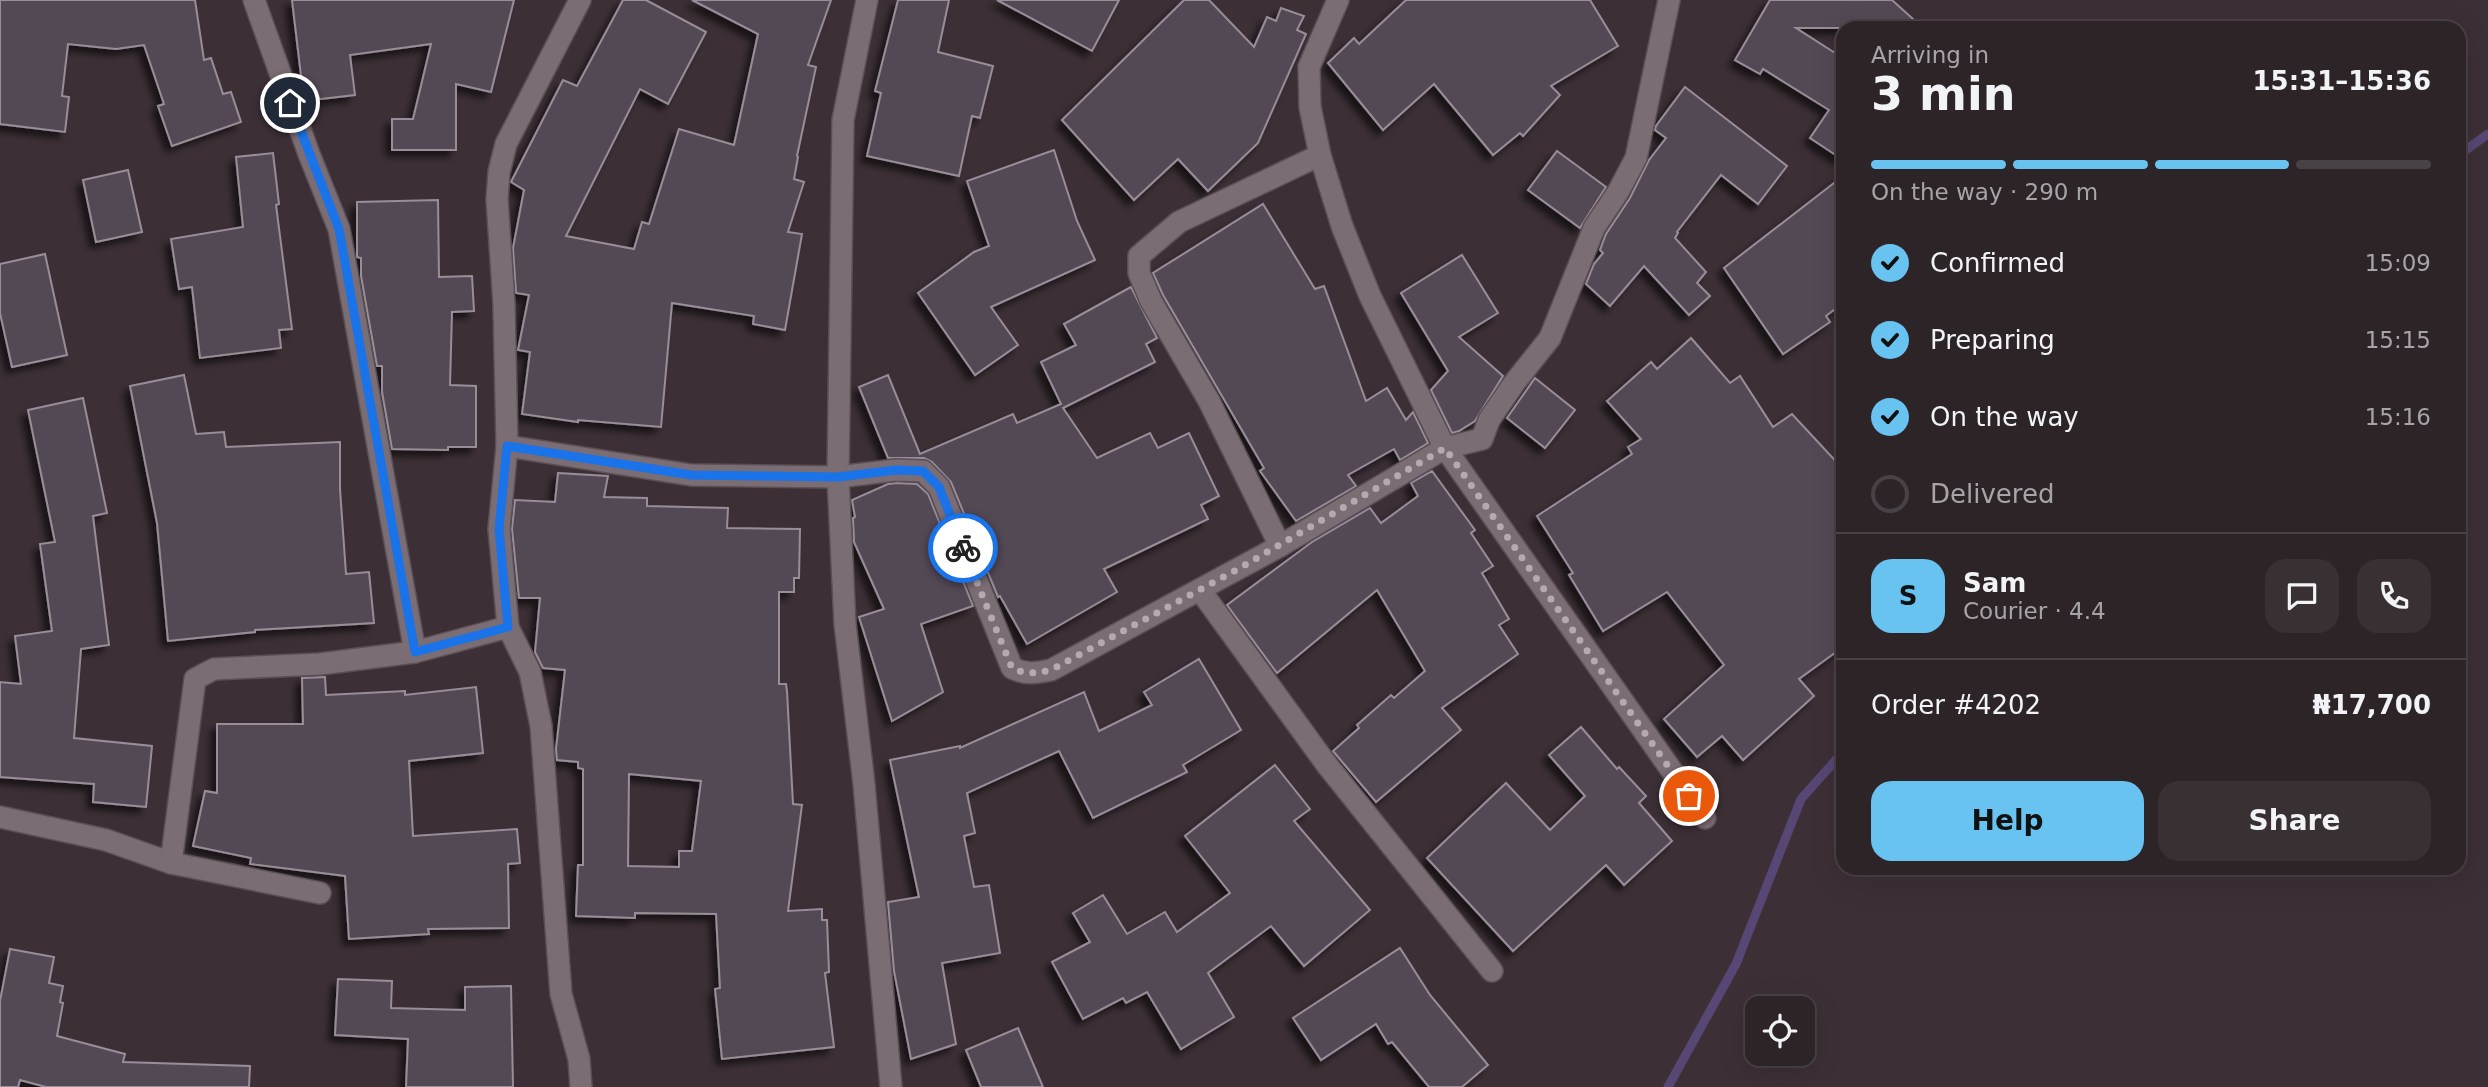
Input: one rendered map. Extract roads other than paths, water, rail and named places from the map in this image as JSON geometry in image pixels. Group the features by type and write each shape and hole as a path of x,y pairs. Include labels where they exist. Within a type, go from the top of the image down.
{"street":[{"path":"254,0 339,229 415,652"},
{"path":"580,0 506,144 499,172 497,199 504,304 507,446 499,529 508,627 530,672 541,726 561,994 579,1059 580,1087"},
{"path":"867,0 843,120 838,477 845,624 864,784 891,1087"},
{"path":"1338,0 1309,67 1311,107 1320,155 1342,226 1370,296 1445,448 1705,818"},
{"path":"507,446 691,475 838,477 915,469 923,471 939,487 1012,668 1020,673 1032,674 1051,670 1280,545 1445,448 1482,439 1489,420 1514,382 1550,338 1594,228 1636,158 1669,0"},
{"path":"1280,545 1209,401 1150,301 1139,273 1139,256 1179,222 1320,155"},
{"path":"1200,590 1327,765 1492,971"},
{"path":"171,863 195,678 214,669 320,664 415,652 508,627"},
{"path":"0,817 106,840 171,863 320,893"}],"waterway":[{"path":"2466,150 2488,134"},
{"path":"1668,1087 1736,964 1801,799 1836,760"}]}
